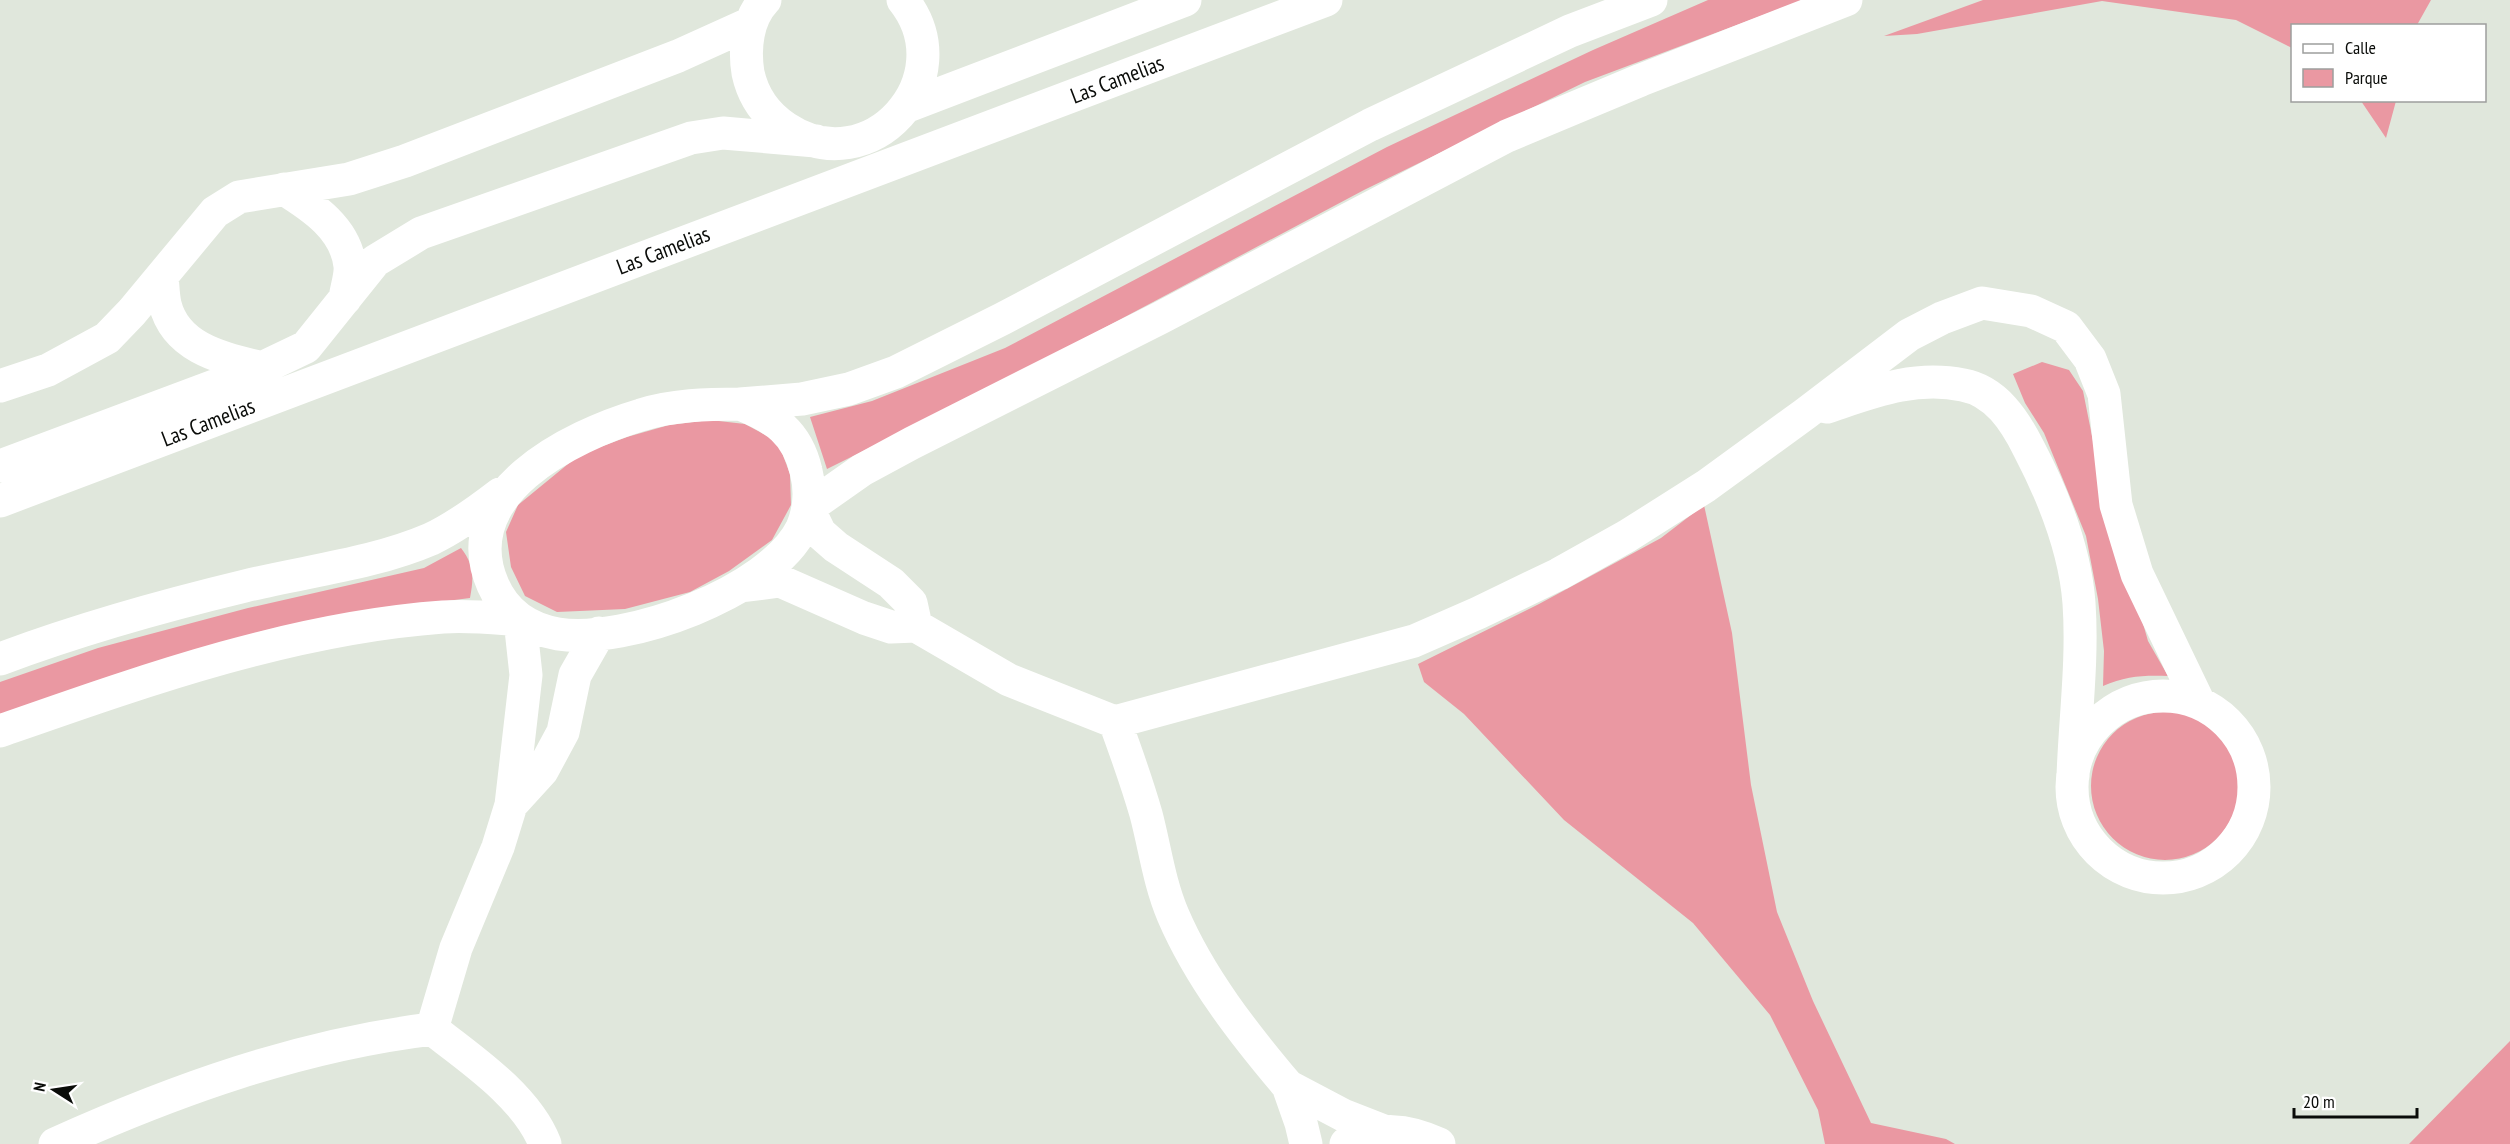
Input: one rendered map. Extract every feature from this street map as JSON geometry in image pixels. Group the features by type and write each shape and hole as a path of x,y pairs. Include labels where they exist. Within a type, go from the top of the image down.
{"street":[{"path":"905,107 1185,0"},
{"name":"Las Camelias","path":"0,501 1326,0"},
{"path":"0,660 137,614 247,585 384,554 431,539 467,519 546,458 590,433 643,414 704,405 802,399 849,389 896,372 1002,319 1370,125 1570,31 1651,0"},
{"path":"808,508 862,470 912,443 1160,318 1507,136 1641,80 1846,0"},
{"path":"0,465 262,368 306,346 375,261 421,233 691,138 723,134 849,143 880,132 901,114 916,90 923,63 915,2"},
{"path":"758,11 746,44 746,60 758,101 776,122 798,136 816,141"},
{"path":"0,386 48,370 107,338 215,212 240,197 348,179 405,161 678,56 758,11"},
{"path":"284,189 314,208 331,224 343,242 350,267 345,299"},
{"path":"162,276 165,304 173,325 184,338 202,350 262,368"},
{"path":"741,585 780,581 864,618 891,627 916,626 1009,680 1115,722 1414,641 1559,574 1627,536 1706,486 1909,335 1942,318 1983,303 2031,311 2066,327 2090,359 2104,394 2116,505 2137,574 2199,703"},
{"path":"1805,414 1895,384 1935,381 1965,385 1980,391 2002,406 2025,440 2055,502 2069,549 2079,602 2080,652 2073,776 2074,807 2085,836 2106,859 2133,874 2164,879 2194,873 2221,857 2241,834 2252,805 2253,774 2244,745 2225,720 2199,703 2172,696 2144,698 2118,708 2096,725 2080,749 2073,776"},
{"path":"516,482 492,511 484,535 485,567 499,600 520,620 541,631 565,635 599,633 654,623 705,606 741,585 785,551 801,529 808,508 810,487 803,456 788,432 768,415 740,404"},
{"path":"808,508 820,533 836,548 891,583 911,603 916,626"},
{"path":"0,731 269,645 360,628 443,617 475,616 520,620"},
{"path":"432,1029 456,948 498,847 511,805 526,675 520,620"},
{"path":"511,805 542,771 563,732 575,675 599,633"},
{"path":"1115,722 1146,814 1158,873 1173,916 1221,1001 1258,1051 1288,1086 1306,1144"},
{"path":"55,1144 170,1097 273,1060 378,1036 432,1029 484,1069 524,1110 545,1144"},
{"path":"1288,1086 1343,1115 1384,1131"},
{"path":"1346,1144 1359,1137 1384,1131 1416,1133 1439,1144"}],"green space":[{"path":"1708,0 1803,0 1585,82 1364,190 1008,379 827,469 810,417 872,401 1005,348 1387,147 1593,50"},
{"path":"1983,0 2431,0 2418,24 2291,24 2291,48 2236,20 2102,1 1917,34 1884,36"},
{"path":"2362,102 2396,102 2386,138"},
{"path":"2042,362 2069,370 2083,391 2098,466 2148,641 2168,676 2135,677 2103,686 2104,651 2098,599 2086,536 2044,433 2025,403 2013,374"},
{"path":"710,420 745,424 778,442 790,474 791,505 772,540 729,571 690,592 625,609 557,612 525,596 511,567 506,532 518,505 579,455 627,437 669,425"},
{"path":"1704,505 1732,633 1751,785 1777,912 1813,1001 1871,1123 1946,1139 1955,1144 1825,1144 1818,1110 1770,1015 1693,923 1564,820 1464,714 1424,682 1418,664 1539,604 1661,538"},
{"path":"461,548 472,571 470,598 345,614 0,714 0,682 98,648 248,608 424,568"},
{"path":"2165,712 2193,717 2206,724 2217,734 2227,745 2234,758 2239,786 2234,814 2227,827 2217,838 2206,848 2193,855 2165,860 2137,855 2124,848 2113,838 2103,827 2096,814 2091,786 2096,758 2103,745 2113,734 2124,724 2137,717"},
{"path":"2510,1041 2510,1144 2409,1144"}]}
